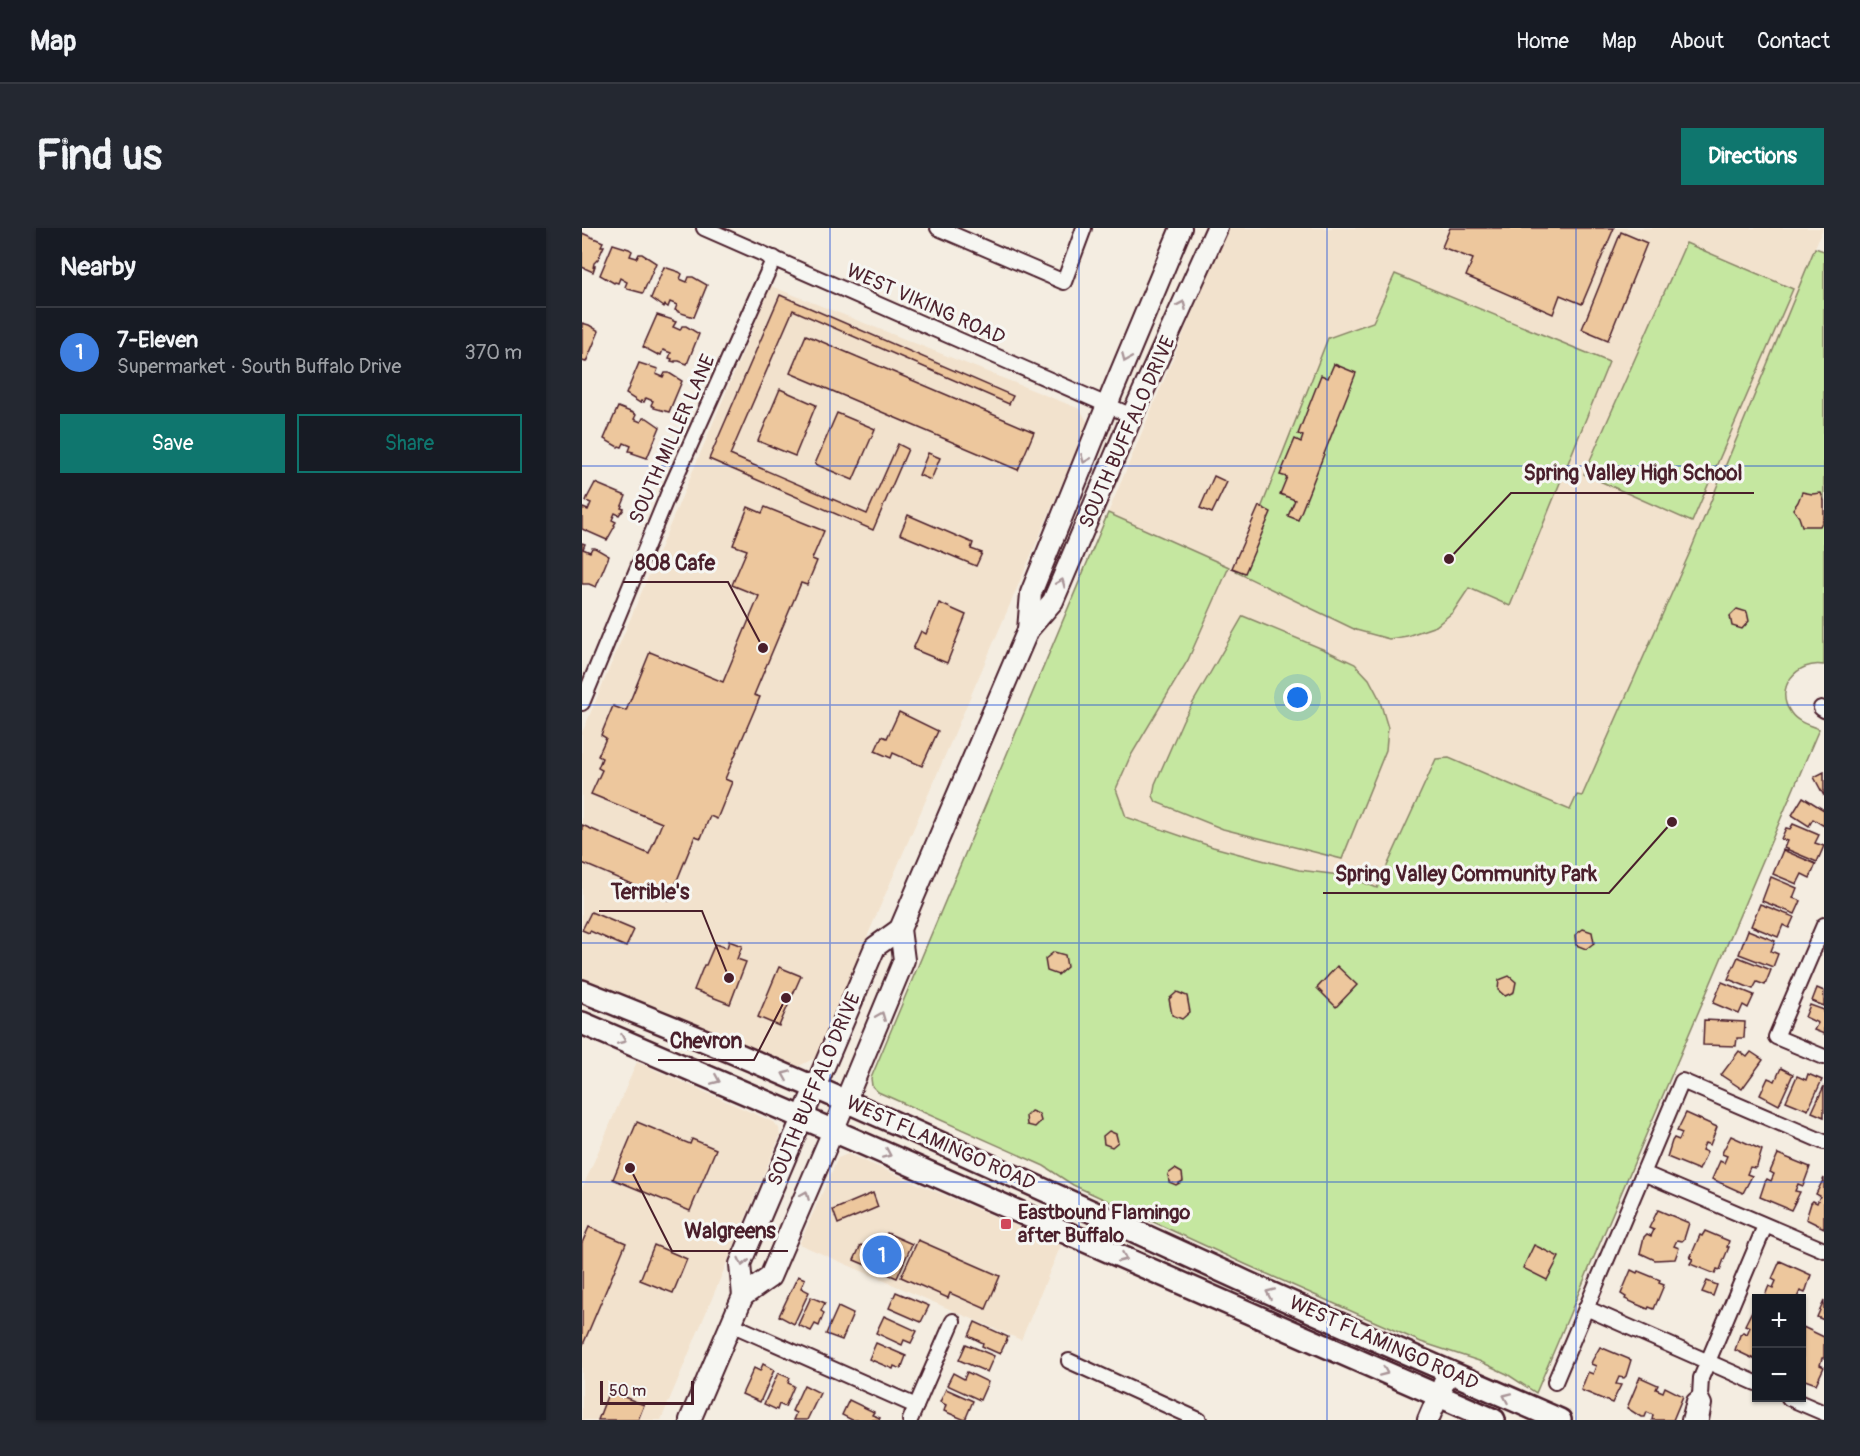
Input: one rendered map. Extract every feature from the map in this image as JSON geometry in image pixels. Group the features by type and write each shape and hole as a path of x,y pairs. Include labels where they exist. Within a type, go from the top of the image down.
{"main road":[{"name":"SOUTH BUFFALO DRIVE","path":"1028,630 1031,593 1181,228"},
{"name":"SOUTH BUFFALO DRIVE","path":"690,1420 743,1296 740,1264 875,947 900,928 1028,630 1053,601 1216,228"},
{"name":"SOUTH BUFFALO DRIVE","path":"743,1296 770,1277 846,1101 904,960 900,928"},
{"name":"WEST FLAMINGO ROAD","path":"582,991 846,1101 1056,1194 1247,1283 1560,1420"},
{"name":"WEST FLAMINGO ROAD","path":"582,1023 1494,1420"},
{"path":"1428,1420 1449,1371"}],"street":[{"path":"938,228 1064,282 1084,228"},
{"name":"WEST VIKING ROAD","path":"708,229 1132,416"},
{"name":"SOUTH MILLER LANE","path":"582,703 669,492 774,258"},
{"path":"1824,926 1776,1037 1824,1057"},
{"path":"1555,1382 1682,1081 1824,1142"},
{"path":"1642,1173 1824,1251"},
{"path":"1701,1420 1704,1404 1700,1396 1701,1378 1765,1226"},
{"path":"1586,1308 1752,1381"},
{"path":"910,1420 953,1321"},
{"path":"731,1324 916,1406"},
{"path":"1069,1361 1199,1420"},
{"path":"1689,1420 1694,1401 1700,1396"},
{"path":"1798,1402 1824,1413"}],"shaded area":[{"path":"1228,228 1823,228 1690,552 1582,797 1577,795 1570,811 1398,897 1348,876 1299,870 1213,847 1152,827 1126,817 1116,789 1130,757 1188,660 1229,567 1108,513"},
{"path":"771,286 1080,409 1088,423 815,1058 797,1067 582,979 582,733"},
{"path":"637,1062 773,1122 779,1128 780,1136 661,1420 582,1420 582,1189"},
{"path":"848,1154 1061,1245 1021,1340 799,1244 838,1158"}],"green space":[{"path":"1686,243 1793,289 1692,522 1584,474"},
{"path":"1815,248 1824,251 1824,665 1805,667 1797,672 1786,686 1785,695 1786,704 1796,719 1819,729 1536,1393 1507,1374 1479,1361 1421,1342 1073,1185 1044,1166 878,1092 872,1086 871,1078 1108,513 1229,567 1188,660 1130,757 1116,789 1126,817 1213,847 1299,870 1348,876 1377,888 1436,759 1449,758 1570,810 1577,795 1582,796 1690,552"},
{"path":"1395,274 1609,362 1510,606 1469,588 1453,612 1436,626 1407,636 1389,639 1356,630 1236,572 1328,338 1373,322"},
{"path":"1243,616 1355,664 1369,679 1379,698 1388,728 1386,750 1342,859 1223,829 1156,802 1153,796 1155,784 1183,720"}],"building":[{"path":"1450,228 1614,228 1582,304 1560,295 1553,314 1466,276 1473,259 1442,247"},
{"path":"1621,232 1647,243 1608,340 1582,329"},
{"path":"582,233 603,242 601,246 604,246 594,263 593,272 582,267"},
{"path":"613,244 632,251 630,256 637,258 639,254 642,254 656,263 643,293 628,289 625,287 627,282 620,278 618,283 614,283 600,275"},
{"path":"664,267 679,272 682,274 680,279 687,282 689,277 693,277 707,285 694,317 675,310 677,305 670,302 668,307 665,305 664,307 651,298"},
{"path":"780,295 1013,396 1009,404 793,310 730,455 867,514 898,444 908,449 873,530 709,459"},
{"path":"657,315 676,322 673,327 680,330 682,326 686,326 699,334 687,364 671,361 672,359 669,358 671,353 663,350 661,355 658,355 643,347"},
{"path":"582,323 599,331 586,362 582,361"},
{"path":"806,335 1034,432 1018,470 790,373"},
{"path":"639,363 658,369 656,374 663,377 665,373 669,373 682,381 669,412 654,408 651,405 653,401 646,398 640,403 626,394"},
{"path":"1334,364 1356,373 1298,520 1288,516 1295,500 1280,494 1287,477 1280,475 1295,439 1301,442 1303,436 1298,434 1321,375 1328,378"},
{"path":"780,389 816,405 795,456 758,441"},
{"path":"618,407 636,415 634,419 641,422 643,418 647,418 660,427 647,458 629,451 631,446 624,443 622,447 618,447 604,439"},
{"path":"837,413 875,429 853,480 815,464"},
{"path":"928,453 940,458 931,480 919,475"},
{"path":"1214,476 1227,482 1212,513 1200,508"},
{"path":"595,483 626,496 621,508 624,509 619,515 615,513 612,520 616,522 615,526 607,540 582,529 582,511 583,508 588,510 591,503 586,501"},
{"path":"1802,492 1821,493 1824,501 1824,518 1820,526 1802,526 1793,509"},
{"path":"1259,506 1271,512 1245,573 1232,568"},
{"path":"748,507 762,513 765,507 824,531 812,559 817,561 807,585 801,583 754,695 760,697 725,779 732,782 717,819 710,816 701,838 695,836 669,900 582,863 582,825 649,854 662,823 591,794 602,770 598,768 602,758 598,756 606,738 601,735 613,706 626,711 650,652 723,682 759,596 732,585 747,550 733,545"},
{"path":"908,515 973,543 971,549 982,553 976,566 900,534"},
{"path":"582,543 585,544 583,549 590,552 592,548 595,548 609,556 596,587 582,584"},
{"path":"939,603 966,615 947,663 913,649 921,631 926,634"},
{"path":"1737,609 1747,612 1749,621 1742,629 1732,626 1730,616"},
{"path":"899,712 938,731 922,766 893,753 891,758 875,751 882,736 887,738"},
{"path":"1824,772 1824,796 1814,777"},
{"path":"1803,797 1824,810 1824,826 1813,819 1809,826 1792,815"},
{"path":"1793,824 1819,835 1815,843 1824,846 1817,862 1784,848 1787,841 1781,839 1786,828 1790,829"},
{"path":"1783,850 1816,864 1810,878 1802,874 1797,884 1773,874"},
{"path":"1771,877 1797,888 1793,898 1801,901 1795,914 1762,901"},
{"path":"1760,904 1794,917 1789,928 1783,925 1778,937 1751,926"},
{"path":"591,912 634,930 626,947 590,931 589,933 582,930"},
{"path":"1583,929 1592,932 1594,943 1586,949 1576,945 1575,935"},
{"path":"1748,930 1775,941 1771,951 1778,954 1773,967 1739,954"},
{"path":"729,941 742,946 737,959 746,962 730,1004 694,990 715,944 727,948"},
{"path":"1054,952 1065,955 1067,967 1058,975 1047,971 1045,959"},
{"path":"1738,957 1771,970 1765,985 1757,982 1753,989 1728,979"},
{"path":"1337,966 1357,985 1336,1007 1317,988"},
{"path":"779,967 801,976 779,1026 758,1017"},
{"path":"1509,976 1516,982 1514,992 1505,996 1498,990 1499,980"},
{"path":"1722,982 1754,995 1748,1008 1743,1005 1739,1014 1713,1003"},
{"path":"1817,988 1824,991 1824,1006 1812,1001"},
{"path":"1177,992 1187,996 1190,1012 1182,1019 1172,1015 1169,999"},
{"path":"1810,1005 1824,1010 1824,1034 1814,1030 1818,1023 1805,1017"},
{"path":"1704,1020 1745,1022 1744,1038 1737,1038 1736,1046 1703,1045"},
{"path":"1739,1051 1747,1057 1751,1052 1763,1060 1742,1089 1721,1075"},
{"path":"1781,1068 1793,1074 1779,1105 1760,1095 1768,1078 1775,1081"},
{"path":"1808,1074 1822,1080 1808,1110 1786,1101 1797,1076 1806,1080"},
{"path":"1824,1086 1824,1117 1812,1112"},
{"path":"1031,1111 1039,1114 1041,1121 1035,1127 1027,1125 1026,1116"},
{"path":"1686,1113 1717,1127 1710,1145 1705,1143 1702,1150 1707,1152 1699,1170 1667,1157 1674,1138 1679,1140 1682,1133 1677,1131"},
{"path":"637,1122 690,1144 692,1139 716,1149 690,1211 613,1179"},
{"path":"1109,1131 1116,1134 1118,1142 1112,1147 1104,1144 1103,1136"},
{"path":"1731,1136 1762,1150 1757,1166 1750,1167 1747,1174 1752,1176 1743,1193 1712,1179 1720,1161 1724,1163 1727,1156 1722,1154"},
{"path":"1778,1154 1810,1167 1803,1186 1798,1184 1795,1191 1800,1192 1791,1210 1760,1197 1765,1182 1767,1179 1771,1181 1774,1174 1770,1172"},
{"path":"1175,1169 1182,1173 1183,1181 1176,1185 1169,1182 1168,1174"},
{"path":"1824,1178 1824,1228 1806,1219 1811,1203 1813,1201 1817,1203 1820,1196 1816,1194"},
{"path":"873,1193 878,1207 838,1224 833,1210"},
{"path":"1658,1210 1689,1223 1684,1239 1677,1240 1674,1246 1679,1248 1675,1259 1655,1260 1640,1253 1644,1237 1647,1234 1651,1236 1654,1230 1649,1228"},
{"path":"589,1227 626,1243 582,1347 582,1243"},
{"path":"1705,1231 1729,1241 1720,1270 1717,1269 1715,1274 1690,1264 1693,1259 1690,1258 1700,1235 1702,1236"},
{"path":"887,1233 912,1244 897,1278 854,1260 861,1245 867,1248 871,1240 882,1245"},
{"path":"918,1240 1000,1276 986,1309 950,1293 948,1298 901,1277"},
{"path":"654,1245 687,1259 673,1293 640,1280"},
{"path":"1534,1245 1559,1257 1547,1280 1523,1268"},
{"path":"1780,1261 1811,1275 1805,1293 1800,1291 1799,1294 1766,1294 1769,1286 1773,1288 1776,1281 1772,1279"},
{"path":"1631,1270 1660,1280 1659,1283 1664,1285 1654,1309 1649,1307 1648,1309 1625,1299 1626,1297 1621,1294"},
{"path":"798,1276 805,1279 801,1288 809,1292 794,1324 779,1316"},
{"path":"1707,1281 1717,1285 1713,1296 1702,1292"},
{"path":"896,1292 929,1306 921,1322 889,1308"},
{"path":"811,1297 825,1303 821,1311 824,1313 819,1326 815,1324 811,1331 798,1325"},
{"path":"1824,1301 1824,1320 1817,1317"},
{"path":"838,1307 853,1314 842,1340 826,1334"},
{"path":"1752,1311 1752,1358 1735,1350 1740,1335 1743,1332 1747,1334 1750,1327 1745,1325"},
{"path":"884,1316 917,1331 911,1343 904,1340 902,1345 876,1333"},
{"path":"975,1322 1008,1337 1000,1354 982,1346 983,1343 969,1336"},
{"path":"1806,1328 1824,1337 1824,1358 1820,1365 1824,1367 1816,1384 1806,1380"},
{"path":"876,1343 906,1356 901,1369 894,1366 893,1369 869,1359"},
{"path":"966,1344 994,1356 987,1372 959,1360"},
{"path":"1600,1347 1631,1360 1626,1376 1619,1377 1616,1384 1621,1385 1612,1403 1581,1390 1588,1372 1593,1374 1596,1366 1591,1364"},
{"path":"763,1364 774,1370 760,1402 742,1394 754,1368 760,1371"},
{"path":"967,1372 988,1382 980,1400 947,1385 953,1373 964,1379"},
{"path":"778,1373 790,1378 788,1383 794,1386 785,1407 779,1404 777,1410 764,1404"},
{"path":"1640,1377 1658,1385 1656,1389 1663,1392 1665,1387 1683,1396 1673,1420 1652,1420 1653,1415 1647,1412 1645,1417 1641,1417 1627,1408"},
{"path":"804,1385 820,1393 807,1420 793,1420 796,1413 792,1411"},
{"path":"946,1389 973,1401 965,1420 944,1411 946,1405 940,1402"},
{"path":"609,1391 644,1405 638,1420 598,1420"},
{"path":"849,1400 874,1412 872,1415 880,1418 879,1420 852,1420 842,1415"}],"place":[{"name":"Spring Valley High School","path":"1449,559"},
{"name":"808 Cafe","path":"763,648"},
{"name":"Spring Valley Community Park","path":"1672,822"},
{"name":"Terrible's","path":"729,978"},
{"name":"Chevron","path":"786,998"},
{"name":"Walgreens","path":"630,1168"},
{"name":"Eastbound Flamingo after Buffalo","path":"1006,1224"},
{"name":"7-Eleven","path":"882,1255"}]}
